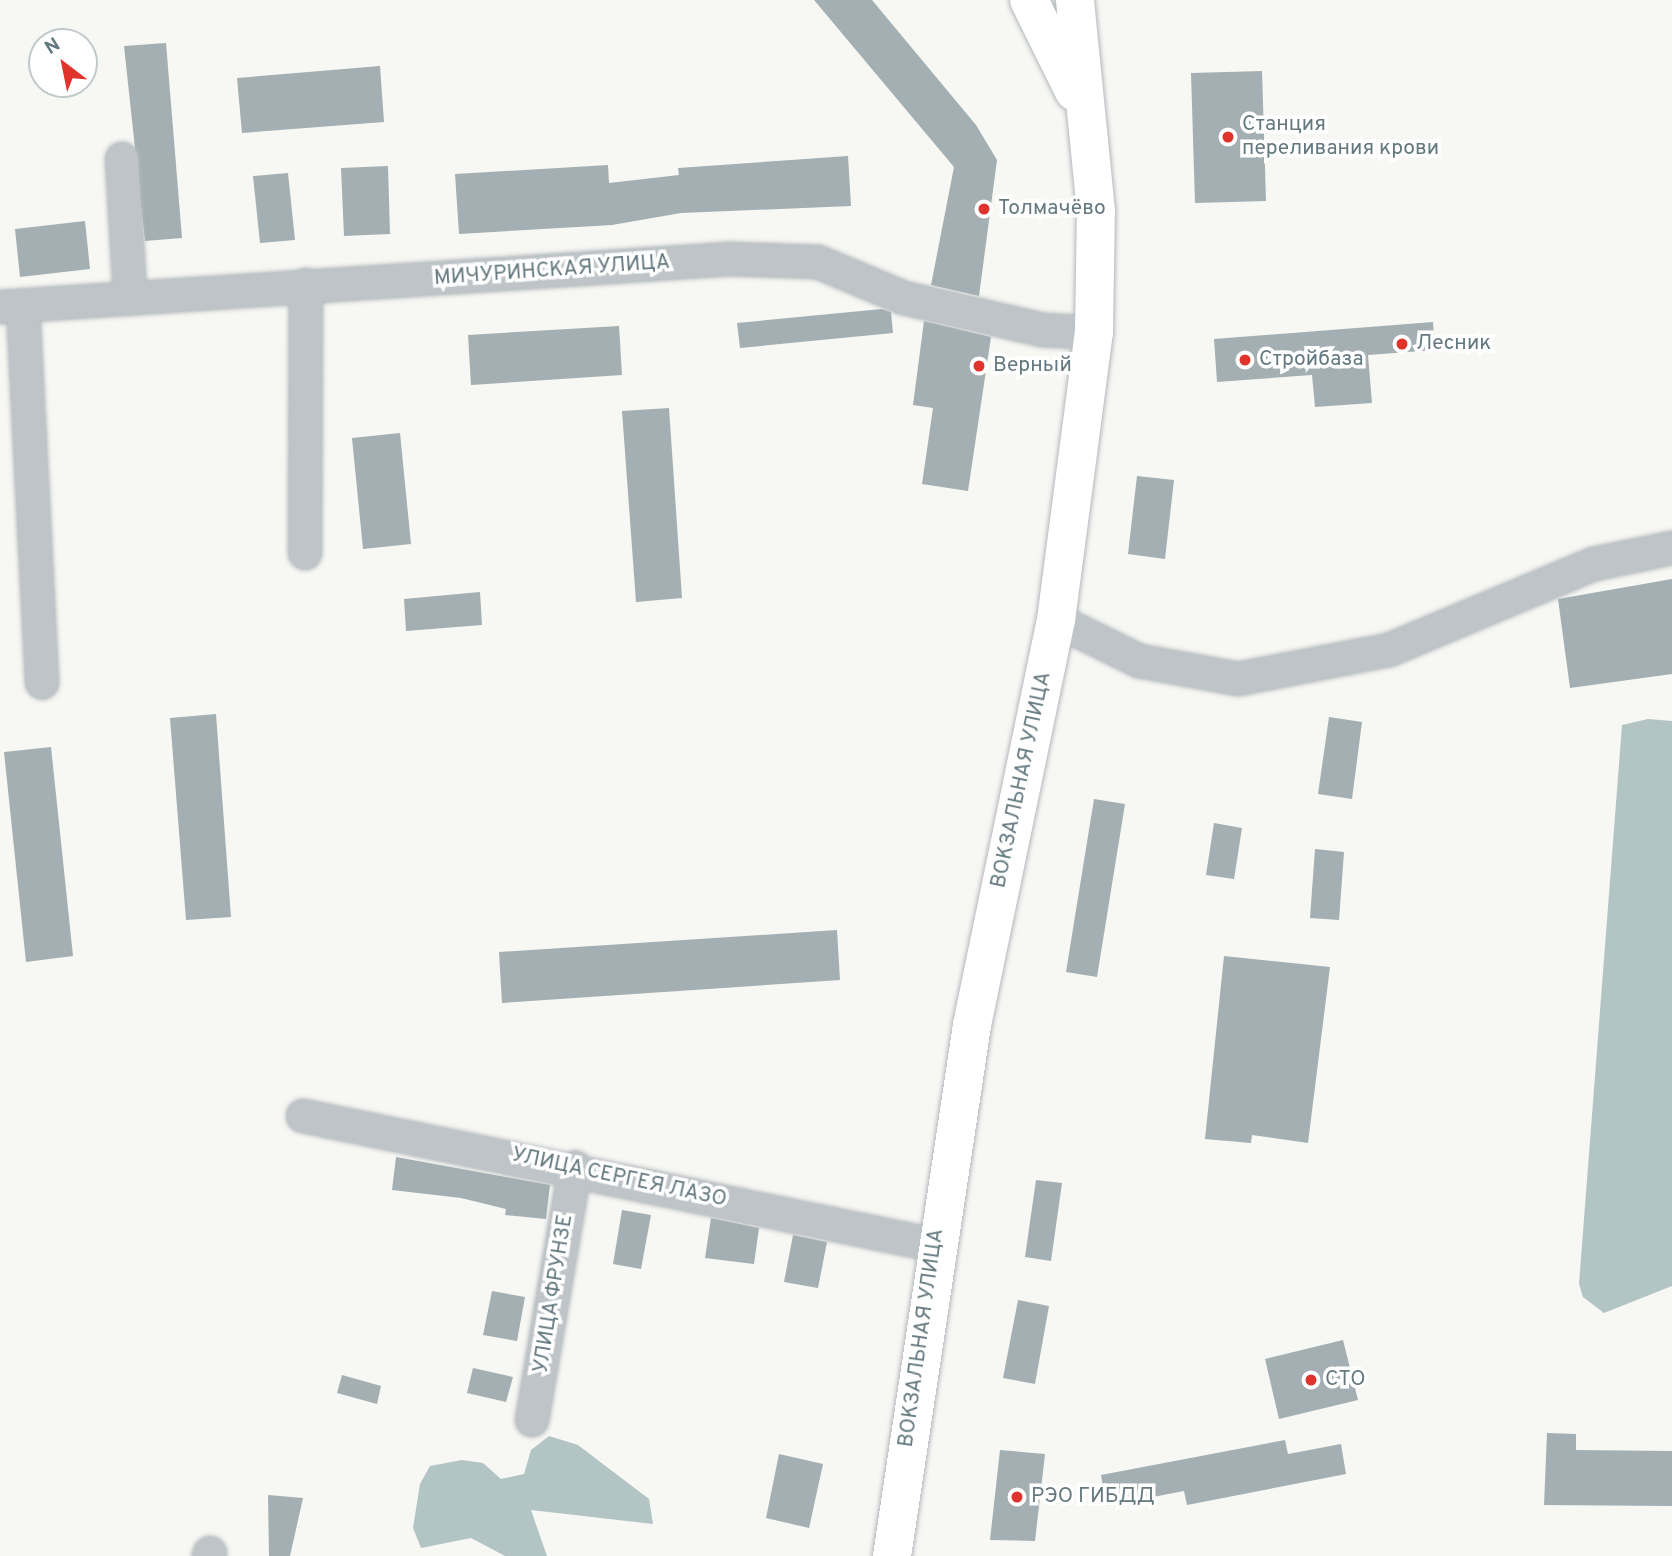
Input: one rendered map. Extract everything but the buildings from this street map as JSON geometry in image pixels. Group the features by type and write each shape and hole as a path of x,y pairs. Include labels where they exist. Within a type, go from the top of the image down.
{"main road":[{"path":"1029,0 1062,61 1091,136"},
{"name":"ВОКЗАЛЬНАЯ УЛИЦА","path":"892,1556 934,1245 986,948 1056,621 1094,333 1091,136 1075,0"}],"street":[{"path":"122,159 130,295"},
{"name":"МИЧУРИНСКАЯ УЛИЦА","path":"11,306 130,295 730,259 818,262 904,298 1043,330 1094,333"},
{"path":"304,553 306,285"},
{"path":"11,306 42,683"},
{"path":"1056,621 1139,661 1238,679 1389,650 1594,564 1672,548"},
{"name":"УЛИЦА СЕРГЕЯ ЛАЗО","path":"303,1116 575,1168 934,1245"},
{"name":"УЛИЦА ФРУНЗЕ","path":"532,1420 575,1168"}],"shaded area":[{"path":"1648,719 1672,721 1672,1286 1604,1313 1583,1297 1579,1284 1622,725"},
{"path":"549,1436 578,1445 649,1499 653,1524 531,1510 547,1556 505,1556 471,1538 421,1548 413,1528 420,1484 430,1466 462,1460 483,1463 501,1479 524,1474 531,1450"}],"place":[{"name":"Станция переливания крови","path":"1228,137"},
{"name":"Толмачёво","path":"984,209"},
{"name":"Лесник","path":"1402,344"},
{"name":"Стройбаза","path":"1245,360"},
{"name":"Верный","path":"979,366"},
{"name":"СТО","path":"1311,1380"},
{"name":"РЭО ГИБДД","path":"1017,1497"}]}
